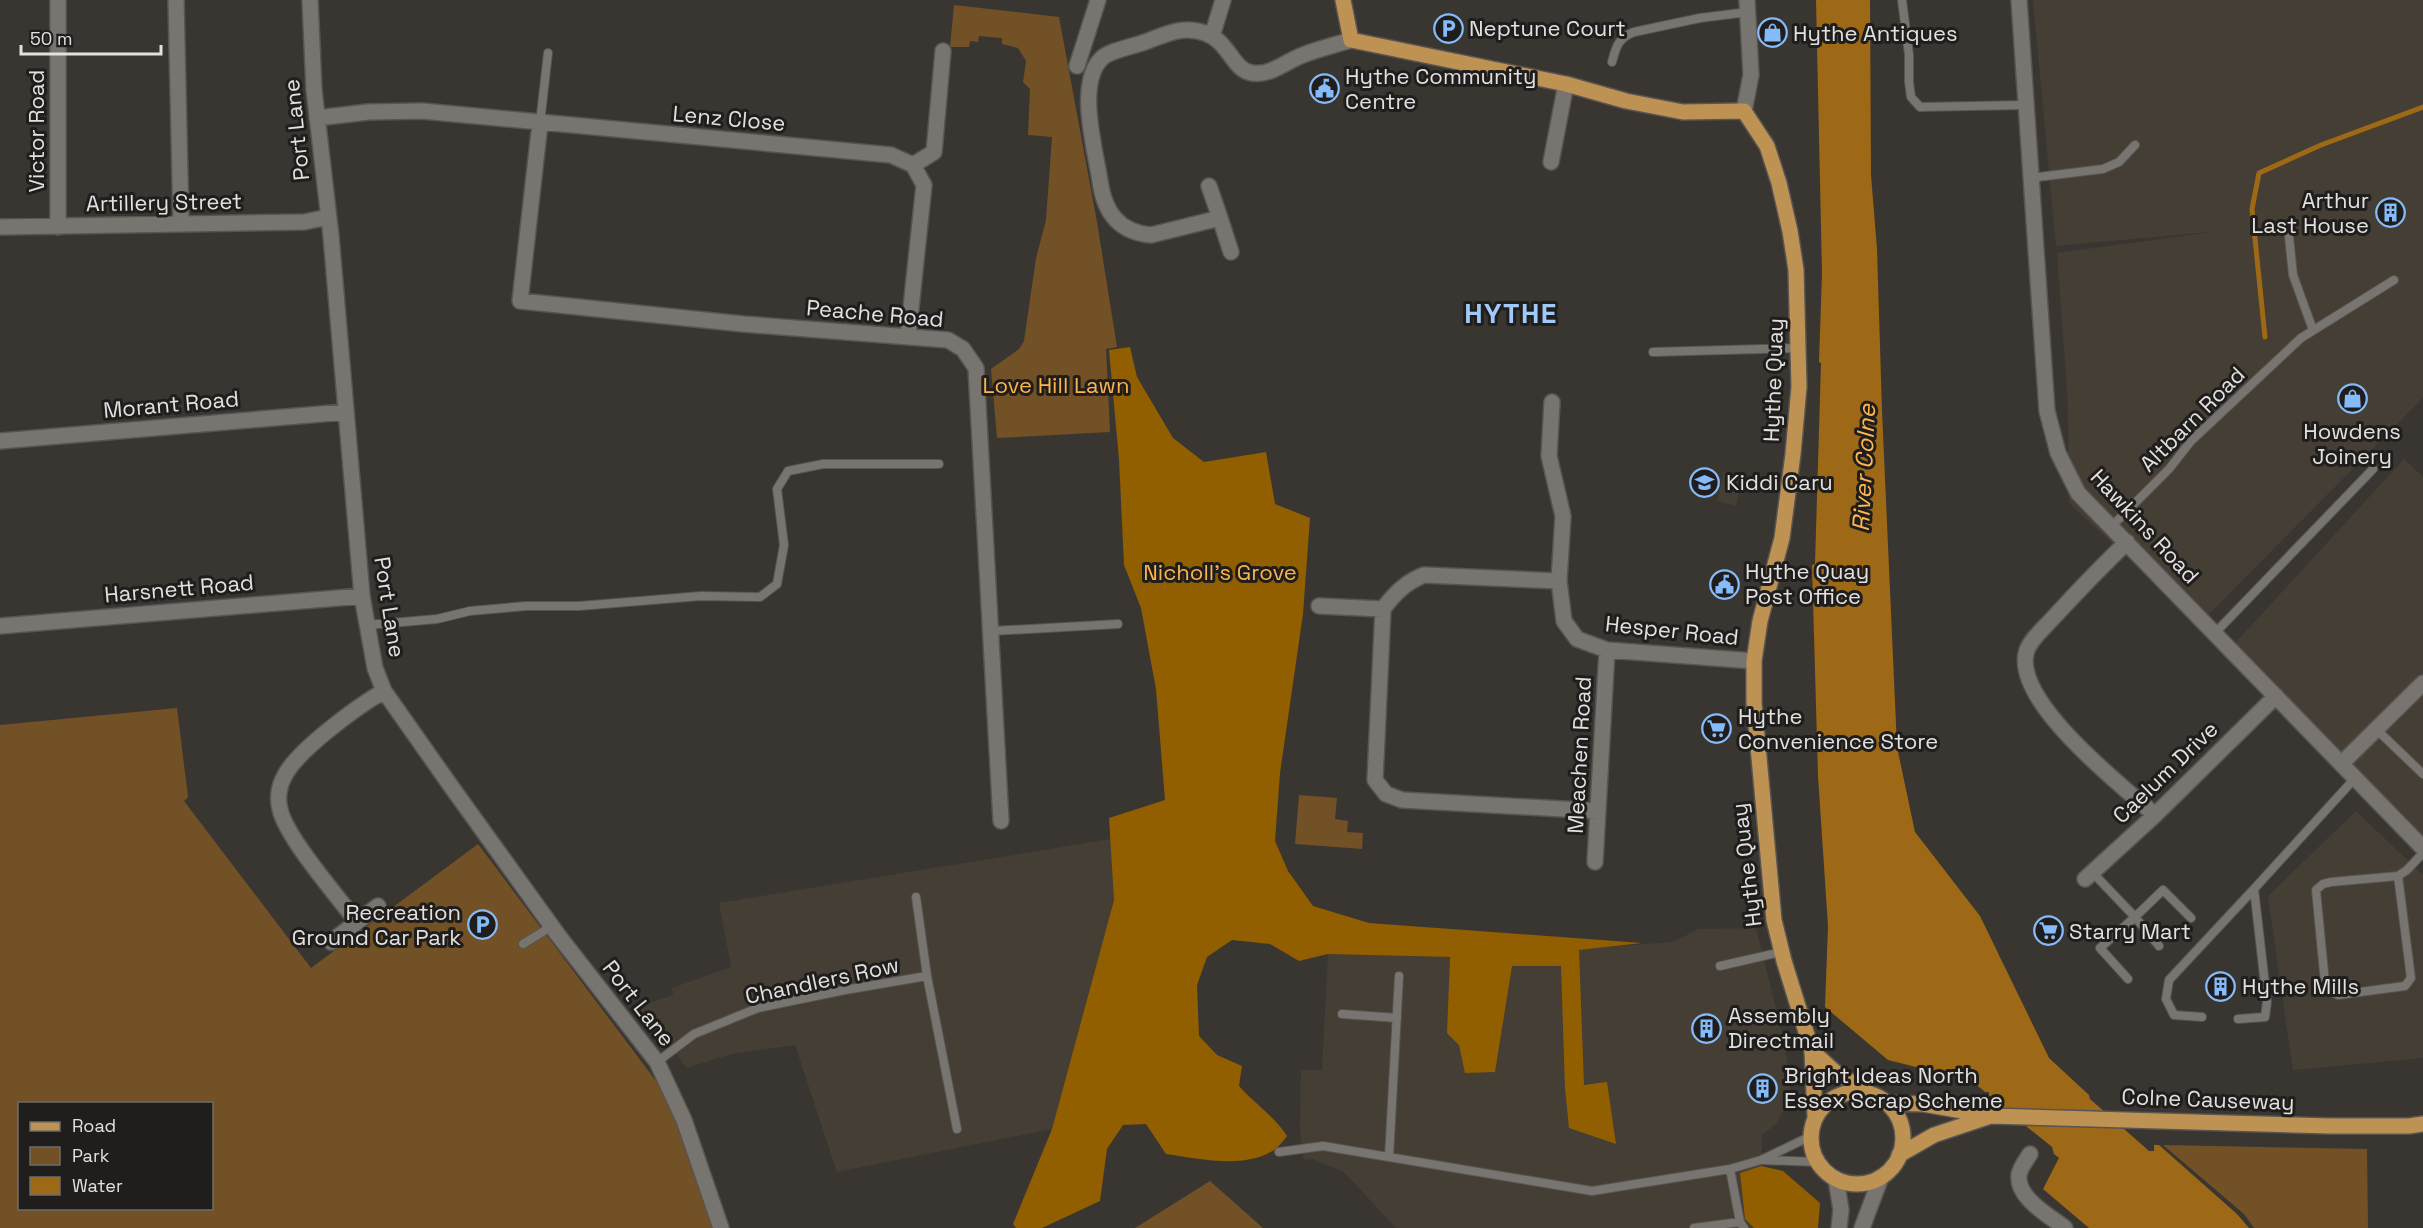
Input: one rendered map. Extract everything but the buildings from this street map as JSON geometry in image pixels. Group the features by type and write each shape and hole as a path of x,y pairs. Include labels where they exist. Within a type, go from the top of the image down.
{"main road":[{"path":"1343,0 1351,40 1566,84 1683,112 1744,111"},
{"name":"Hythe Quay","path":"1744,111 1767,146 1779,183 1796,270 1799,387 1782,538 1760,621 1754,661 1754,703 1774,920 1781,952 1812,1051 1815,1116"},
{"path":"1812,1051 1835,1072 1887,1103 1900,1123 1903,1138 1894,1165 1881,1177 1856,1184 1836,1179 1818,1162 1812,1147 1810,1136 1815,1116 1828,1101 1844,1094 1869,1093"},
{"name":"Colne Causeway","path":"1887,1103 1923,1104 1990,1116 2157,1119 2330,1126 2423,1124"},
{"name":"Colne Causeway","path":"1899,1155 1934,1135 1990,1116"}],"street":[{"name":"Victor Road","path":"58,0 58,226"},
{"path":"176,0 181,223"},
{"name":"Port Lane","path":"310,0 311,47 317,117 362,596 372,657 384,691 550,924 657,1062 684,1120 721,1228"},
{"path":"1077,66 1098,0"},
{"path":"1212,36 1223,0"},
{"name":"Hawkins Road","path":"2019,0 2047,411 2058,453 2078,493 2423,848"},
{"path":"1744,111 1751,75 1748,6"},
{"path":"1220,218 1151,235 1140,234 1114,220 1102,200 1089,99 1091,74 1103,56 1179,30 1193,29 1212,36 1224,45 1241,70 1265,74 1301,56 1351,40"},
{"path":"908,336 924,185 913,165 934,152 943,51"},
{"path":"1551,162 1566,84"},
{"name":"Lenz Close","path":"317,117 368,112 422,111 891,156 913,165"},
{"name":"Peache Road","path":"540,123 520,301 743,324 948,340 963,349 976,368 1001,821"},
{"path":"1209,186 1231,252"},
{"name":"Artillery Street","path":"0,227 304,222 328,217"},
{"name":"Hesper Road","path":"1552,402 1549,456 1563,516 1559,581 1564,621 1577,639 1607,650 1754,661"},
{"name":"Morant Road","path":"0,441 345,412"},
{"path":"2127,542 2042,630 2027,650 2025,667 2030,685 2041,705 2059,726 2154,815"},
{"path":"1559,581 1425,575 1409,581 1394,595 1383,609 1375,780 1386,794 1402,800 1598,811"},
{"name":"Harsnett Road","path":"0,626 362,596"},
{"path":"1319,606 1383,609"},
{"name":"Meachen Road","path":"1595,862 1607,650"},
{"path":"2342,763 2423,683"},
{"path":"357,922 287,829 279,808 279,798 283,778 296,760 339,722 384,691"},
{"name":"Caelum Drive","path":"2088,875 2154,815 2276,696"},
{"path":"331,942 378,906"},
{"path":"2030,1154 2019,1174 2019,1186 2028,1199 2065,1228"},
{"path":"1862,1228 1881,1177"},
{"path":"1836,1179 1841,1210 1839,1228"}],"lane":[{"path":"1902,0 1909,56 1911,98 1920,107 2025,105"},
{"path":"1612,62 1617,43 1626,35 1748,6"},
{"path":"540,123 548,53"},
{"path":"2030,178 2103,169 2119,162 2135,145"},
{"path":"2288,227 2293,275 2313,330"},
{"name":"Altbarn Road","path":"2110,527 2169,469 2191,441 2301,338 2394,280"},
{"path":"1653,352 1799,348"},
{"path":"366,625 437,619 470,611 526,606 579,606 701,596 760,597 777,584 784,546 777,489 788,471 822,464 939,464"},
{"path":"2215,633 2373,469"},
{"path":"992,631 1118,624"},
{"path":"2376,729 2423,774"},
{"path":"2202,1017 2174,1016 2166,999 2169,980 2356,777"},
{"path":"2398,876 2411,978 2405,986 2338,995 2330,991 2325,983 2316,890 2323,884 2331,882 2398,876 2423,853"},
{"path":"2088,875 2135,917 2159,946"},
{"path":"2238,1019 2265,1017 2267,1002 2254,889"},
{"path":"2128,979 2100,948 2163,890 2191,918"},
{"name":"Chandlers Row","path":"657,1062 694,1034 758,1008 927,976 916,897"},
{"path":"523,944 544,931 550,924"},
{"path":"1720,966 1781,952"},
{"path":"927,976 957,1128"},
{"path":"1389,1157 1400,976"},
{"path":"1342,1014 1397,1018"},
{"path":"1279,1152 1323,1146 1592,1191 1730,1169 1761,1160 1810,1136"},
{"path":"1761,1160 1818,1162"},
{"path":"1694,1228 1742,1225 1730,1169"}],"shaded area":[{"path":"2033,0 2423,0 2423,398 2199,624 2069,503 2068,404 2057,253 2220,231 2056,246"},
{"path":"2404,459 2423,477 2423,844 2227,652"},
{"path":"1724,471 1743,476 1736,506 1717,501"},
{"path":"2356,811 2423,875 2423,1058 2293,1070 2268,896"},
{"path":"1111,839 1114,900 1052,1129 837,1172 795,1045 731,1054 687,1068 638,1007 673,995 672,988 731,967 719,903"},
{"path":"1756,928 1783,1036 1790,1078 1790,1099 1776,1124 1762,1135 1761,1166 1740,1173 1745,1219 1754,1228 1396,1228 1344,1172 1313,1159 1304,1160 1300,1129 1301,1070 1322,1070 1328,954 1450,957 1448,1033 1512,954 1673,942 1699,929"}],"green space":[{"name":"Love Hill Lawn","path":"954,5 1059,17 1097,222 1117,347 1106,349 1110,432 997,438 991,369 1019,349 1024,341 1036,258 1046,220 1052,137 1028,135 1030,89 1023,82 1026,61 1018,48 1002,44 1002,38 979,36 978,42 970,41 969,47 950,47"},
{"name":"Nicholl's Grove","path":"1130,347 1137,377 1173,438 1204,462 1266,452 1275,504 1310,518 1303,614 1280,773 1275,841 1288,871 1313,906 1369,923 1642,943 1579,950 1584,1085 1607,1082 1616,1144 1569,1128 1565,1088 1561,966 1512,966 1495,1072 1465,1073 1459,1045 1447,1033 1450,957 1328,954 1299,961 1270,944 1232,940 1207,957 1197,985 1199,1036 1217,1055 1242,1066 1239,1086 1287,1136 1281,1144 1262,1156 1250,1159 1222,1161 1193,1158 1166,1154 1146,1124 1123,1125 1107,1149 1100,1201 1042,1228 1016,1228 1013,1224 1052,1129 1114,900 1109,818 1165,800 1156,689 1141,608 1124,565 1119,459 1109,350"},
{"path":"177,708 188,797 184,801 311,968 478,844 665,1093 691,1154 713,1228 0,1228 0,725"},
{"path":"1299,795 1337,798 1335,819 1348,821 1347,832 1363,833 1362,849 1295,844"},
{"path":"2163,1145 2367,1149 2368,1228 2254,1228 2244,1214"},
{"path":"1761,1166 1783,1171 1820,1203 1818,1228 1754,1228 1745,1219 1740,1173"},
{"path":"1210,1181 1263,1228 1135,1228"}],"water":[{"name":"River Colne","path":"1816,0 1870,0 1871,175 1877,249 1897,747 1915,832 1980,916 2049,1058 2089,1095 2090,1099 2149,1151 2154,1151 2154,1145 2159,1145 2237,1214 2249,1228 2089,1228 2043,1189 2059,1158 2054,1154 2052,1147 1989,1096 1989,1092 1985,1092 1972,1081 1888,1060 1825,1007 1828,926 1818,776 1812,565 1815,564 1822,273"}],"waterway":[{"path":"2265,337 2252,209 2259,173 2321,145 2423,107"}],"place":[{"name":"Neptune Court","path":"1448,28"},
{"name":"Hythe Antiques","path":"1772,33"},
{"name":"Hythe Community Centre","path":"1324,89"},
{"name":"Arthur Last House","path":"2390,213"},
{"name":"Howdens Joinery","path":"2352,399"},
{"name":"Kiddi Caru","path":"1705,482"},
{"name":"Hythe Quay Post Office","path":"1724,584"},
{"name":"Hythe Convenience Store","path":"1717,729"},
{"name":"Recreation Ground Car Park","path":"482,925"},
{"name":"Starry Mart","path":"2048,931"},
{"name":"Hythe Mills","path":"2221,986"},
{"name":"Assembly Directmail","path":"1707,1028"},
{"name":"Bright Ideas North Essex Scrap Scheme","path":"1763,1088"}],"district":[{"name":"HYTHE","path":"1511,313"}]}
